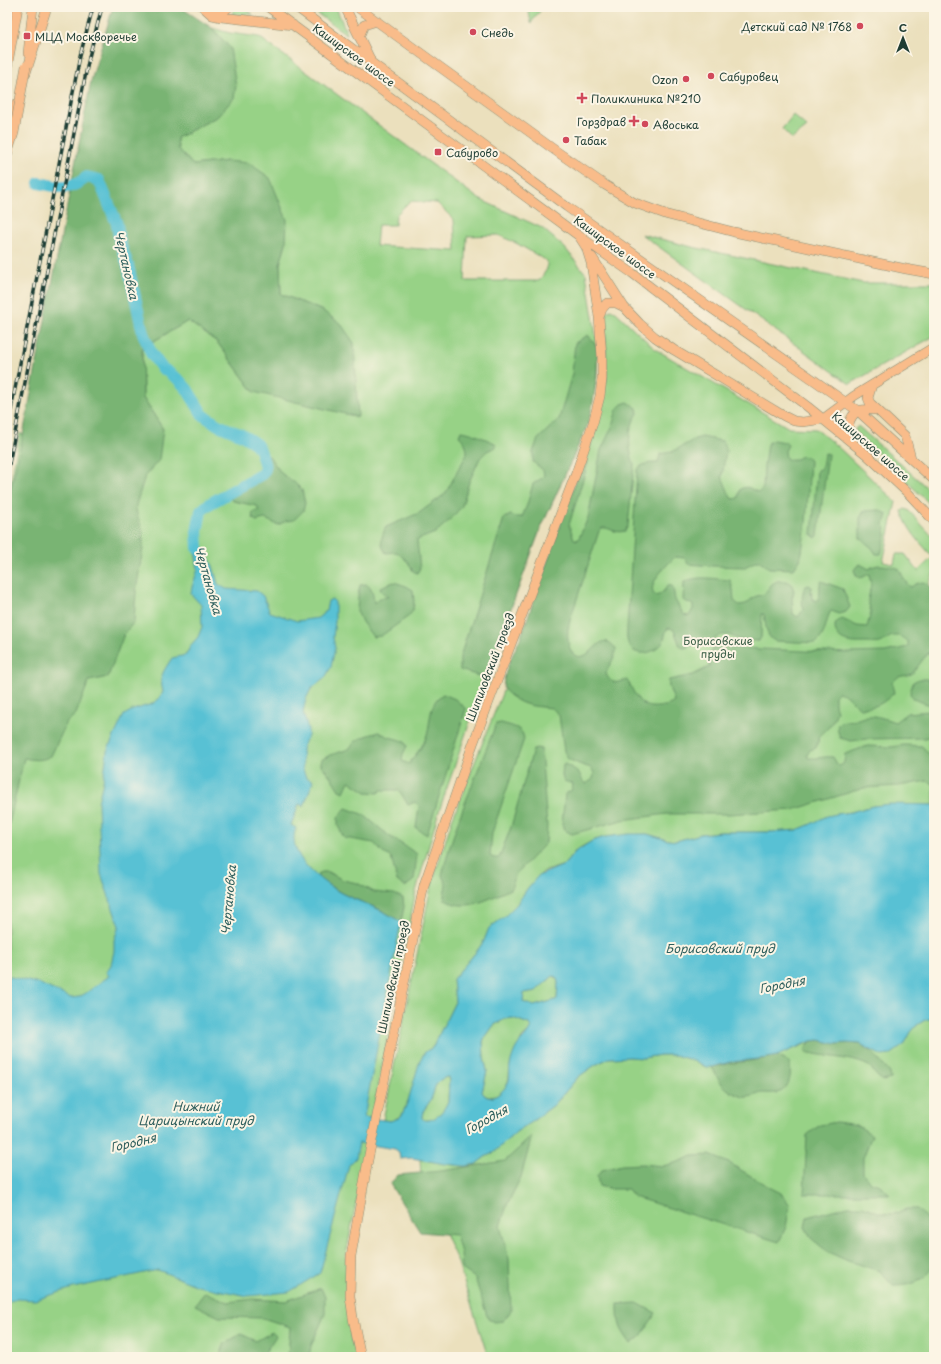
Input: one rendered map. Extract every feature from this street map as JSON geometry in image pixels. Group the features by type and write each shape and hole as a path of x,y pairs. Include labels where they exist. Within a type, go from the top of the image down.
{"main road":[{"path":"7,68 18,7"},
{"path":"7,155 14,132 26,66 33,7"},
{"path":"7,134 47,7"},
{"path":"203,7 218,11 229,7"},
{"path":"203,7 212,15 221,17 293,25"},
{"name":"Каширское шоссе","path":"268,7 638,278 849,439 909,494 934,521"},
{"name":"Каширское шоссе","path":"296,7 567,207 846,402 858,411 934,480"},
{"path":"345,7 373,63"},
{"path":"357,7 556,151 605,185 636,203 668,215 734,232 934,274"},
{"path":"359,37 364,25 376,21"},
{"name":"Шипиловский проезд","path":"361,1357 350,1296 351,1256 368,1160 424,885 473,744 576,473 593,423 600,396 602,357 600,317 593,274 586,247 579,236"},
{"path":"586,247 624,307 640,324 674,350 794,421 803,422 823,419 872,385 934,348"},
{"path":"600,317 602,309 607,302 616,303 624,307"},
{"path":"872,385 868,398 870,403 905,436 911,458"},
{"path":"849,439 848,426 858,411 867,409 877,410"}],"green space":[{"path":"113,7 180,7 212,28 230,48 236,86 234,98 218,116 177,138 178,149 193,165 227,161 249,163 270,178 287,220 286,243 280,264 281,294 323,311 341,324 354,343 358,417 254,392 217,342 188,321 142,348 143,398 163,429 159,460 145,476 136,505 137,515 143,531 143,548 136,591 134,622 124,634 108,677 89,681 76,714 67,722 51,756 38,760 24,758 7,833 7,506 23,435 91,81"},
{"path":"235,7 242,7 253,14 232,15"},
{"path":"308,7 336,7 347,34 346,34"},
{"path":"528,7 543,7 531,23"},
{"path":"212,28 230,33 259,37 479,199 542,228 565,248 586,274 598,348 597,378 588,424 540,530 485,678 437,817 415,895 346,1255 351,1340 357,1357 7,1357 7,502 20,433 23,435 163,429 143,398 142,348 188,321 217,342 254,392 323,311 281,294 280,264 286,243 227,161 193,165 178,149 177,138 218,116 230,48","holes":["410,201 437,203 454,220 456,251 376,246 378,225 395,225 396,215","498,235 516,243 547,261 547,269 539,281 465,281 467,236"]},
{"path":"793,115 807,127 792,139 782,129"},
{"path":"641,234 692,247 863,283 934,283 934,336 850,384"},
{"name":"Борисовские пруды","path":"611,310 616,312 655,349 789,428 816,429 838,447 896,502 883,562 894,564 896,554 905,554 918,571 933,557 914,536 902,511 905,509 908,510 934,538 934,572 929,584 934,593 934,805 873,806 837,814 797,830 771,832 721,832 701,834 676,841 647,834 605,837 592,841 576,850 564,865 543,872 527,889 517,904 503,918 491,927 477,951 453,979 455,1002 433,1047 425,1052 402,1115 392,1121 383,1120 431,887 452,820 520,648 597,427 607,377 605,316 606,312"},
{"path":"588,335 598,348 595,386 588,424 540,530 485,678 460,670 460,657 504,518 511,515 522,517 533,484 544,475 543,470 533,462 533,452 538,439 559,419 572,374 575,343"},
{"path":"628,402 637,408 638,413 632,424 630,434 630,450 634,464 628,526 625,531 621,532 605,528 602,528 599,531 568,629 568,643 571,652 574,655 583,656 588,654 603,642 611,644 616,649 614,657 606,673 610,680 617,682 627,680 636,696 642,703 646,706 658,707 674,702 669,686 669,680 693,675 709,667 712,649 718,645 739,648 848,653 885,652 908,647 908,642 897,636 892,636 878,643 847,642 839,637 836,633 835,627 836,623 842,619 857,626 867,627 871,612 868,601 871,584 869,574 861,578 857,577 854,570 857,566 860,564 869,569 879,565 898,568 911,587 924,582 934,593 934,654 932,652 927,654 912,674 898,677 892,683 894,693 878,705 860,708 844,694 838,692 835,696 837,711 834,719 829,727 820,736 816,748 810,750 807,755 808,758 833,757 840,766 844,763 845,754 867,746 922,746 929,754 934,754 934,785 927,781 899,786 864,788 793,810 728,814 667,814 622,820 572,834 566,831 562,824 565,794 572,790 573,784 564,781 562,776 563,765 565,764 578,772 583,782 586,784 593,779 594,773 591,768 568,759 564,751 559,715 552,708 531,706 520,702 503,688 504,680 508,665 524,628 583,460 588,460 588,463 569,525 574,539 578,540 588,518 601,450 612,427 617,409 622,404"},
{"path":"858,426 934,494 934,508 857,433 855,429"},
{"path":"461,431 474,434 495,443 496,447 487,451 480,458 469,482 462,506 451,519 435,533 417,540 420,569 417,573 413,571 408,562 397,552 386,553 382,543 383,534 386,527 419,513 445,494 467,454 465,444 459,436"},
{"path":"702,437 722,441 725,445 726,451 722,477 731,498 734,499 738,498 740,489 748,487 759,492 763,488 767,444 773,440 785,442 788,445 785,451 786,458 790,460 797,459 801,456 807,457 810,461 806,523 800,560 794,569 769,568 760,561 756,561 745,567 688,564 685,558 675,557 658,575 653,586 655,596 661,594 668,585 670,585 673,587 675,600 684,615 689,616 693,609 693,605 683,600 684,582 689,580 707,578 730,580 733,589 734,601 739,605 746,604 754,597 764,594 772,584 777,581 787,581 792,585 794,591 792,598 793,614 798,617 803,610 802,596 805,587 807,585 811,586 812,599 817,601 821,581 843,589 850,607 846,612 838,614 832,611 830,612 824,633 816,643 775,641 769,636 764,614 762,614 761,638 758,641 740,640 729,635 721,635 713,640 684,648 680,646 674,630 670,628 667,629 663,642 656,649 646,653 641,653 636,652 629,645 627,639 627,629 637,470 649,463 658,463 660,454 672,452 695,439"},
{"path":"824,454 828,454 818,536 816,538 812,535 817,470 822,468"},
{"path":"262,456 269,456 282,474 294,482 302,490 305,503 303,511 294,520 286,521 278,525 265,519 256,521 253,518 252,513 259,510 257,506 233,501 229,498 228,493 262,474 265,469"},
{"path":"880,510 887,514 884,525 886,535 881,554 876,554 872,548 860,538 860,518 864,511"},
{"path":"394,582 413,590 413,610 409,616 381,636 373,637 362,622 357,611 360,585 366,584 370,588 374,603 380,598 388,597 381,591 380,587"},
{"path":"919,679 927,679 934,684 934,735 925,738 867,739 851,741 840,738 837,727 838,724 842,722 870,716 895,722 907,713 930,711 933,708 930,705 913,699 910,693 913,682"},
{"path":"443,694 455,699 466,709 427,835 416,828 419,806 415,802 408,805 399,790 381,790 378,793 366,792 349,781 344,792 339,790 321,765 321,760 330,755 349,749 358,739 379,732 389,737 404,741 407,746 403,754 402,761 409,764 425,740 434,703"},
{"path":"501,723 519,729 524,739 492,833 490,856 499,858 511,827 533,750 536,748 541,749 547,826 546,843 516,874 511,889 478,903 470,905 454,904 445,900 444,894 446,885 442,875 460,816 496,724"},
{"path":"346,808 364,815 388,835 417,854 414,880 405,887 397,881 391,857 383,853 374,843 344,838 338,826 338,817"},
{"path":"322,872 328,872 343,880 357,883 374,892 394,894 403,898 404,907 401,922 381,910 343,894 317,878"},
{"path":"553,976 556,977 558,982 557,999 534,1006 523,1002 524,993 537,990"},
{"path":"513,1018 529,1024 531,1027 530,1031 522,1038 510,1065 507,1086 496,1096 488,1097 482,1092 487,1071 483,1042 494,1025 505,1019"},
{"path":"934,1018 934,1357 488,1357 458,1263 421,1178 420,1159 465,1166 476,1164 493,1153 516,1132 554,1105 578,1077 595,1065 609,1058 643,1058 660,1055 675,1055 695,1061 706,1067 799,1047 811,1041 819,1040 890,1055 903,1045 917,1025 925,1020"},
{"path":"819,1040 836,1044 860,1044 872,1052 890,1073 891,1079 883,1081 870,1067 865,1064 806,1052 806,1048 811,1041"},
{"path":"777,1056 789,1062 790,1078 784,1090 776,1093 762,1093 751,1097 742,1097 733,1093 722,1084 712,1067 761,1059"},
{"path":"448,1077 448,1102 442,1112 435,1118 424,1120 422,1118 424,1109 432,1097 435,1087 439,1081"},
{"path":"837,1122 857,1125 872,1135 863,1158 863,1173 870,1182 880,1185 890,1194 804,1194 807,1135 820,1125"},
{"path":"532,1136 521,1177 508,1203 500,1226 509,1259 511,1311 503,1321 494,1322 488,1319 475,1278 462,1269 461,1253 456,1235 420,1232 390,1184 398,1175 441,1171 505,1161"},
{"path":"710,1155 731,1164 781,1193 790,1205 786,1227 779,1242 634,1197 628,1189 609,1189 599,1186 597,1176 602,1170 622,1165 642,1164 663,1166 693,1156"},
{"path":"848,1206 863,1206 881,1213 894,1214 906,1209 917,1209 922,1213 929,1222 933,1237 934,1260 932,1268 928,1274 918,1281 906,1285 893,1286 880,1271 848,1261 828,1252 812,1239 805,1227 807,1217"},
{"path":"321,1288 325,1297 325,1314 311,1346 309,1357 288,1357 290,1327 263,1318 219,1317 195,1305 205,1292 228,1302 253,1299 286,1301"},
{"path":"637,1303 656,1313 641,1336 631,1344 620,1326 618,1304"},
{"path":"272,1332 276,1336 262,1357 220,1356 225,1343 241,1334 256,1341"}],"water":[{"name":"Нижний Царицынский пруд","path":"197,532 213,566 218,584 226,589 257,591 263,596 270,612 297,621 318,618 326,611 328,601 332,599 335,602 333,637 335,648 331,667 325,678 311,689 306,699 303,712 308,729 308,735 302,749 303,770 306,777 313,781 304,806 299,804 291,825 296,828 294,838 300,858 325,883 343,894 383,911 401,922 364,1117 390,1121 399,1118 402,1115 408,1101 420,1060 425,1052 433,1047 455,1002 453,979 477,951 484,941 489,928 503,918 517,904 538,876 564,865 575,852 592,841 605,837 629,834 647,834 676,841 701,834 721,832 771,832 797,830 827,816 873,806 890,804 934,805 934,1018 925,1020 917,1025 911,1032 904,1045 890,1055 882,1056 860,1044 836,1044 819,1040 811,1041 777,1056 730,1062 712,1067 706,1067 695,1061 675,1055 660,1055 643,1058 609,1058 595,1065 578,1077 554,1105 516,1132 493,1153 476,1164 465,1166 412,1158 400,1159 399,1152 395,1149 359,1143 356,1158 349,1165 320,1273 289,1292 248,1296 198,1286 158,1270 73,1288 35,1300 17,1299 7,1302 7,976 40,984 71,998 79,997 86,993 109,976 106,972 111,965 114,951 114,940 119,926 101,874 98,802 103,782 107,751 124,715 133,710 152,704 159,699 163,692 161,681 166,667 172,658 186,655 191,645 198,637 202,627 201,605 191,594 198,569 195,551","holes":["553,976 556,977 558,982 557,999 534,1006 523,1002 524,993 536,991","513,1018 529,1024 531,1027 514,1053 510,1065 509,1080 505,1088 497,1095 489,1097 485,1096 482,1092 487,1071 483,1042 494,1025 505,1019","448,1077 449,1080 448,1101 439,1115 435,1118 424,1120 422,1118 423,1111 430,1101 435,1087 442,1079"]}],"waterway":[{"name":"Чертановка","path":"39,183 59,187 69,187 87,177 99,180 117,224 120,243 128,265 143,333 151,353 161,367 179,380 187,389 203,415 218,425 242,435 256,444 260,450 265,469 262,474 209,504 201,511 197,532 198,548"}],"railway":[{"path":"7,430 80,56 93,7"},
{"path":"7,474 89,57 102,7"}],"place":[{"name":"Детский сад № 1768","path":"860,26"},
{"name":"Снедь","path":"473,32"},
{"name":"МЦД Москворечье","path":"27,36"},
{"name":"Сабуровец","path":"711,76"},
{"name":"Ozon","path":"686,79"},
{"name":"Поликлиника №210","path":"582,98"},
{"name":"Горздрав","path":"634,121"},
{"name":"Авоська","path":"645,124"},
{"name":"Табак","path":"566,140"},
{"name":"Сабурово","path":"438,152"}],"water label":[{"name":"Борисовский пруд","path":"720,948"},
{"name":"Городня","path":"782,984"},
{"name":"Городня","path":"486,1119"},
{"name":"Городня","path":"133,1142"}]}
